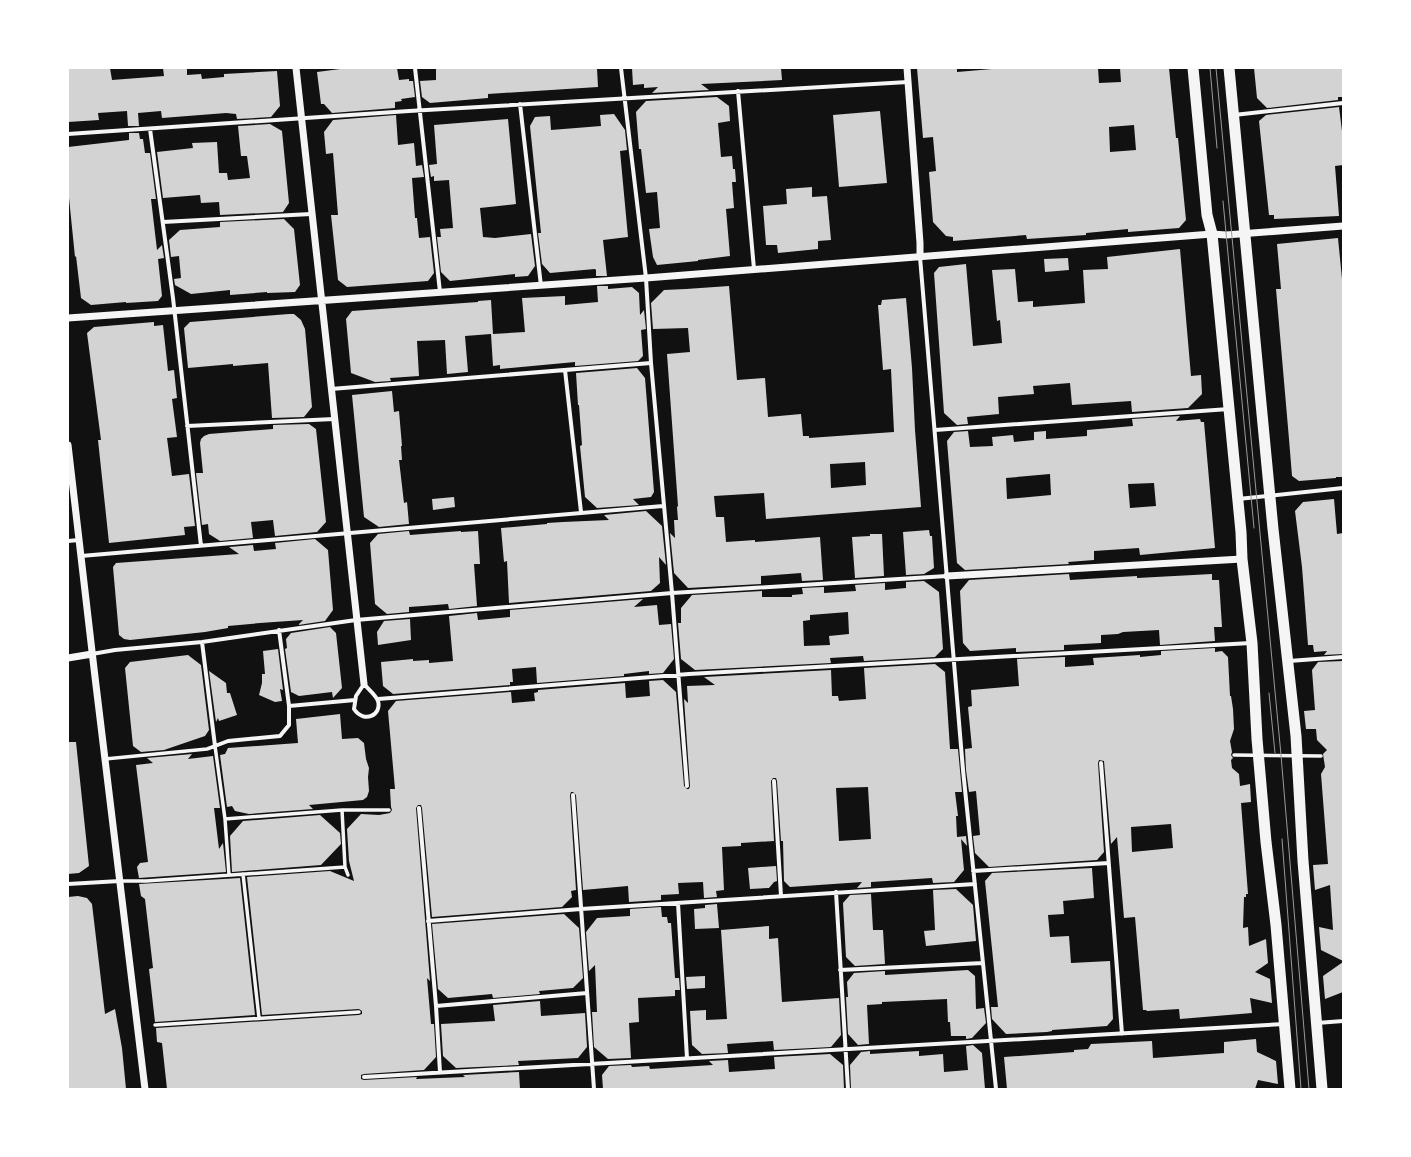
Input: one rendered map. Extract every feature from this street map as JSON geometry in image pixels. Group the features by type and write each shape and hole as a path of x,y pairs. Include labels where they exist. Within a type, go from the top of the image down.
{"highway":[{"path":"1193,68 1207,215 1212,234 1238,499 1242,559 1252,643 1266,842 1276,925 1290,1089"},
{"path":"1229,68 1270,495 1296,736 1303,861 1322,1089"}],"street":[{"path":"296,68 364,684 378,699 379,705 377,712 370,717 363,717 357,714 354,709 356,696 364,684"},
{"path":"415,68 440,292"},
{"path":"621,68 646,278 651,364 672,593 687,786"},
{"path":"907,68 920,257 948,576 963,770 996,1089"},
{"path":"68,134 520,104 908,82"},
{"path":"738,91 754,269"},
{"path":"1234,115 1343,103"},
{"path":"520,104 541,286"},
{"path":"150,129 174,311 201,546"},
{"path":"163,222 311,214"},
{"path":"68,318 541,286 1212,234 1246,234 1343,226"},
{"path":"331,389 651,364"},
{"path":"565,370 581,512"},
{"path":"935,430 1229,409"},
{"path":"188,426 334,419"},
{"path":"68,445 145,1089"},
{"path":"1238,499 1343,488"},
{"path":"81,556 663,506"},
{"path":"68,541 79,540"},
{"path":"68,658 115,650 202,642 356,620 672,593 1242,559"},
{"path":"105,759 207,749 228,741 280,736 289,726 289,706 280,630"},
{"path":"202,642 225,819 229,875"},
{"path":"378,699 678,675 1252,643"},
{"path":"1289,661 1343,656"},
{"path":"289,706 356,700"},
{"path":"1234,755 1321,756"},
{"path":"1101,763 1122,1034"},
{"path":"774,781 780,896"},
{"path":"573,795 594,1089"},
{"path":"419,808 436,1006 440,1072"},
{"path":"225,819 342,810 389,810"},
{"path":"342,810 345,867 348,875"},
{"path":"974,871 1109,863"},
{"path":"68,884 345,867"},
{"path":"243,874 259,1018"},
{"path":"428,921 581,909 974,884"},
{"path":"836,892 848,1089"},
{"path":"678,903 687,1058"},
{"path":"840,970 983,963"},
{"path":"436,1006 587,993"},
{"path":"155,1024 359,1012"},
{"path":"1316,1023 1343,1021"},
{"path":"364,1077 1284,1024"}],"building":[{"path":"68,68 110,68 112,80 164,76 163,68 187,68 187,75 201,74 202,79 224,77 224,74 277,71 280,106 271,117 237,119 236,114 226,113 162,118 161,111 138,113 139,126 128,126 127,111 98,113 99,120 68,122"},
{"path":"348,68 397,68 399,80 409,79 409,81 413,81 415,97 401,99 402,101 395,102 395,108 332,113 324,104 321,104 317,72"},
{"path":"436,68 597,68 598,87 488,94 488,98 430,103 422,97 420,81 436,80"},
{"path":"632,68 781,68 782,80 701,84 709,90 652,93 658,87 644,88 644,84 633,85"},
{"path":"917,68 957,68 957,72 992,69 991,68 1098,68 1099,83 1121,82 1120,68 1169,68 1186,220 1179,228 1128,232 1128,229 1086,233 1086,235 1027,239 1026,235 953,241 953,237 946,236 933,222 929,172 936,171 933,137 923,138","holes":["1134,125 1136,150 1110,152 1109,127"]},
{"path":"1254,68 1343,68 1343,97 1338,97 1338,100 1267,108 1257,98"},
{"path":"717,97 729,106 730,121 718,123 721,157 732,156 733,169 735,169 736,182 732,182 734,208 726,209 730,256 657,265 653,257 649,229 660,228 657,192 646,193 641,149 639,149 636,112 646,101"},
{"path":"1339,107 1343,139 1343,165 1335,166 1339,216 1274,219 1274,215 1269,215 1259,121 1266,115"},
{"path":"880,111 887,183 839,187 833,115"},
{"path":"614,114 625,130 627,150 620,151 628,237 603,240 607,276 596,276 595,269 550,273 542,264 538,233 541,233 530,126 535,117 550,116 551,130 601,126 600,115"},
{"path":"396,115 398,145 414,143 416,166 422,165 424,177 412,178 415,218 417,218 419,238 430,237 434,273 428,281 347,287 338,280 331,215 338,215 333,153 326,154 324,132 333,120"},
{"path":"508,119 516,204 480,208 483,237 495,238 531,234 535,266 528,276 515,277 515,274 450,281 441,272 437,237 441,237 440,229 453,228 449,180 434,181 434,176 431,177 429,165 437,164 434,125"},
{"path":"270,124 282,131 289,203 283,212 220,215 219,202 201,203 200,195 163,198 157,152 193,148 192,143 217,142 219,173 227,173 228,180 250,178 247,156 241,156 238,126"},
{"path":"129,133 139,133 140,139 143,139 145,153 150,153 156,199 151,199 157,250 162,245 164,258 158,259 162,296 158,301 91,305 81,298 76,256 75,257 68,188 68,147 129,140"},
{"path":"812,187 812,197 827,196 831,240 818,241 818,249 778,253 777,245 766,245 763,206 787,204 786,189"},
{"path":"284,219 294,229 300,285 295,292 267,292 230,295 230,290 191,294 175,285 174,279 181,278 179,256 171,257 169,240 180,230 220,227 220,222"},
{"path":"1338,238 1343,289 1343,477 1299,481 1292,476 1276,289 1281,289 1277,244"},
{"path":"1180,249 1191,376 1201,375 1202,394 1188,408 1132,412 1131,401 1072,405 1070,383 1033,386 1034,394 998,397 999,414 967,417 968,424 957,425 944,413 934,273 939,267 966,264 973,346 1002,343 1000,320 997,321 992,270 1015,269 1018,302 1033,301 1033,307 1085,303 1083,270 1108,269 1107,257"},
{"path":"1068,258 1069,270 1045,272 1044,259"},
{"path":"597,286 608,286 608,289 632,287 639,293 640,315 644,310 646,329 641,330 643,356 638,361 575,366 575,362 500,369 500,365 493,366 491,334 465,336 468,372 447,374 445,340 417,341 419,376 390,378 391,381 375,382 351,373 346,319 352,311 491,300 493,334 525,332 522,298 565,296 565,305 598,302"},
{"path":"729,286 737,380 765,378 768,417 801,414 803,436 809,436 809,438 894,432 891,369 883,370 878,305 881,305 882,300 906,298 921,507 766,519 764,493 714,496 716,517 724,517 726,542 755,540 755,542 820,537 823,580 802,581 801,573 761,576 761,584 688,588 674,573 670,533 675,538 674,520 678,520 678,506 667,354 690,352 688,328 653,329 651,303 664,290","holes":["865,462 866,485 831,488 830,464"]},
{"path":"294,314 301,320 305,329 312,407 304,417 272,418 268,363 188,368 184,328 190,322"},
{"path":"154,322 154,326 163,325 168,371 174,370 177,398 172,399 177,437 167,438 172,476 189,474 195,526 184,527 185,535 109,543 98,440 101,440 87,333 94,327"},
{"path":"637,368 645,378 654,492 651,497 633,499 639,505 597,508 585,497 580,446 582,445 576,373"},
{"path":"392,391 394,412 399,411 402,460 399,460 404,503 407,502 409,524 379,527 364,517 352,395"},
{"path":"1180,416 1176,421 1200,419 1201,422 1204,422 1215,548 1140,555 1139,548 1094,551 1094,560 1068,562 1069,564 965,570 957,563 947,441 954,432 968,431 970,447 993,446 992,437 1013,435 1014,442 1034,440 1034,432 1046,431 1046,439 1087,436 1087,430 1133,426 1132,419","holes":["1050,474 1051,495 1007,499 1006,478","1154,483 1156,506 1130,508 1128,484"]},
{"path":"309,424 316,429 326,522 317,532 275,536 273,520 251,522 253,538 220,541 209,534 208,524 202,525 196,473 203,473 200,443 201,439 209,434 273,429 273,425"},
{"path":"454,497 455,507 433,510 432,499"},
{"path":"1334,499 1337,534 1343,533 1343,654 1324,655 1327,651 1314,652 1313,645 1308,645 1302,567 1295,511 1303,502"},
{"path":"646,511 662,526 666,565 659,557 660,583 651,591 509,603 507,561 504,562 501,528 547,523 609,520 604,515"},
{"path":"929,530 930,536 932,536 934,568 924,574 906,575 903,532"},
{"path":"409,531 410,535 478,531 480,564 474,564 477,606 449,609 448,604 409,607 409,612 387,614 375,604 370,543 378,534"},
{"path":"870,534 882,534 884,576 855,578 852,537 870,536"},
{"path":"315,539 328,550 333,610 325,621 298,625 303,620 228,626 228,628 205,632 130,640 124,639 119,635 113,567 116,563 239,554 229,547 253,545 254,551 276,549 275,543"},
{"path":"1069,574 1070,580 1212,574 1212,580 1219,580 1222,627 1214,627 1215,641 1160,645 1159,630 1101,635 1101,643 1064,645 1064,650 1016,652 1016,648 970,651 963,643 960,591 969,580"},
{"path":"924,581 939,592 943,649 935,657 864,661 863,656 830,658 831,663 695,670 681,659 678,623 681,623 681,608 692,595 762,591 762,597 792,597 792,595 803,594 802,588 824,587 824,593 856,591 855,585 885,583 885,590 906,588 906,582","holes":["848,612 849,634 829,636 830,645 804,646 803,621 810,620 810,615"]},
{"path":"643,599 634,607 657,605 659,625 671,624 674,659 663,673 649,674 649,671 624,674 624,676 537,683 536,667 512,669 513,682 510,682 510,685 393,694 383,686 381,662 413,659 413,661 429,660 429,663 453,661 449,616 477,613 478,620 510,617 510,610"},
{"path":"410,619 411,640 378,645 377,632 384,621"},
{"path":"330,627 336,633 342,688 333,698 332,692 299,696 291,692 285,649 287,648 286,639 291,633"},
{"path":"1215,648 1215,652 1222,651 1228,657 1230,696 1233,709 1234,729 1230,741 1232,752 1231,755 1233,758 1231,760 1232,768 1239,774 1240,786 1250,784 1251,802 1241,803 1248,894 1244,897 1243,928 1248,927 1249,946 1266,939 1268,963 1255,972 1270,979 1272,1003 1250,998 1252,1013 1180,1019 1179,1009 1143,1010 1135,917 1124,918 1117,837 1111,844 1104,761 1099,760 1098,763 1104,852 1097,860 989,867 975,853 973,836 980,835 976,791 969,792 965,749 972,748 968,707 972,706 971,690 1019,686 1017,659 1065,657 1065,667 1094,665 1093,658 1161,655 1161,651","holes":["1171,824 1173,848 1132,852 1131,827"]},
{"path":"278,649 283,690 280,689 282,701 275,702 259,695 262,683 262,674 265,674 263,651"},
{"path":"188,655 201,665 209,730 205,736 164,750 141,752 133,746 125,668 130,662"},
{"path":"1343,661 1343,961 1321,950 1319,927 1333,930 1330,885 1315,890 1313,865 1328,864 1321,774 1325,767 1323,754 1327,750 1317,740 1316,729 1306,729 1304,711 1315,710 1312,670 1318,662"},
{"path":"935,664 945,672 950,749 958,749 962,792 955,792 958,816 956,816 957,837 966,836 967,846 961,839 964,870 954,882 933,883 932,878 871,882 871,887 857,888 862,882 790,887 784,881 783,841 781,841 777,781 776,778 773,778 771,781 774,841 741,843 741,846 722,847 724,890 716,891 717,897 704,898 703,882 678,883 679,894 661,895 661,900 629,902 628,886 583,890 576,795 571,792 576,890 571,891 572,897 562,907 432,917 422,808 421,805 418,805 416,808 430,981 427,978 431,1024 434,1024 436,1057 424,1070 364,1074 361,1075 361,1079 465,1077 463,1075 519,1072 520,1089 167,1089 162,1043 157,1042 156,1028 362,1014 362,1011 359,1009 262,1015 247,877 330,871 354,881 349,861 347,829 361,814 379,815 390,813 392,810 390,789 395,789 388,711 396,701 511,692 512,703 535,701 534,693 538,692 538,690 625,683 626,698 650,696 649,681 663,680 676,692 684,786 689,789 684,699 688,703 687,686 715,685 704,677 831,670 832,696 838,696 839,701 866,699 864,668","holes":["868,787 871,839 839,841 836,788"]},
{"path":"209,671 226,683 227,693 230,693 237,715 219,721 218,718 216,722"},
{"path":"340,714 342,739 358,738 364,743 369,768 369,791 367,797 363,800 309,805 313,809 249,814 235,811 232,806 227,807 220,755 225,754 228,748 298,743 296,719"},
{"path":"68,742 76,742 89,866 79,873 68,874"},
{"path":"192,754 188,759 213,756 220,808 214,808 219,849 223,843 226,872 139,878 137,867 140,863 148,862 136,765 153,763 147,758"},
{"path":"320,815 340,833 341,844 321,865 232,872 230,836 243,821"},
{"path":"776,866 777,881 774,882 769,888 750,889 748,868"},
{"path":"1092,868 1094,898 1063,901 1064,914 1048,915 1050,937 1069,936 1071,963 1110,961 1113,1019 1107,1026 1052,1030 1047,1032 1006,1034 992,1019 991,1007 998,1007 985,881 992,873"},
{"path":"240,878 255,1015 155,1022 149,969 153,968 145,899 141,896 139,884"},
{"path":"956,889 973,905 976,941 926,946 924,931 935,930 933,890"},
{"path":"871,894 873,930 883,930 885,964 855,966 846,957 843,903 850,895"},
{"path":"78,896 87,898 92,904 105,1014 115,1009 122,1048 126,1089 68,1089 68,897"},
{"path":"717,904 719,928 695,929 694,909 705,908 705,905"},
{"path":"661,907 662,917 667,917 668,923 671,923 675,978 679,978 680,990 675,990 675,996 638,998 639,1022 629,1023 631,1058 608,1059 594,1047 592,1012 597,1012 595,965 589,971 586,932 597,918 630,916 630,909"},
{"path":"564,914 579,928 583,978 573,988 539,991 540,994 493,998 492,994 448,998 438,989 432,924"},
{"path":"769,926 769,939 778,938 782,1002 839,998 841,1035 831,1047 774,1050 773,1041 727,1044 728,1053 702,1054 692,1045 690,1011 706,1010 706,1020 727,1019 721,930"},
{"path":"1343,962 1343,992 1325,999 1323,976"},
{"path":"968,970 975,976 976,1009 984,1008 986,1023 972,1038 966,1039 966,1036 951,1036 950,1022 948,1022 947,999 882,1002 882,1004 867,1005 869,1044 858,1045 848,1034 846,997 848,997 847,982 854,973 885,971 885,975"},
{"path":"705,976 705,988 687,989 686,977"},
{"path":"540,1001 541,1016 585,1013 587,1047 578,1058 518,1061 519,1065 456,1068 443,1056 441,1024 495,1021 493,1005"},
{"path":"1256,1039 1257,1052 1276,1061 1278,1084 1258,1080 1255,1089 1007,1089 1004,1057 1074,1052 1074,1050 1088,1049 1091,1044 1152,1041 1153,1058 1224,1053 1224,1042"},
{"path":"973,1045 982,1053 985,1089 851,1089 850,1065 861,1052 870,1051 870,1054 919,1051 919,1056 943,1054 944,1072 968,1070 966,1046"},
{"path":"830,1054 843,1065 844,1089 603,1089 602,1075 609,1066 649,1066 650,1069 713,1065 709,1061 728,1060 729,1072 775,1069 774,1057"}],"tram line":[{"path":"1210,68 1217,148"},
{"path":"1216,68 1281,755 1309,1089"},
{"path":"1223,201 1254,528"},
{"path":"1269,693 1275,753"},
{"path":"1282,839 1301,1089"}]}
